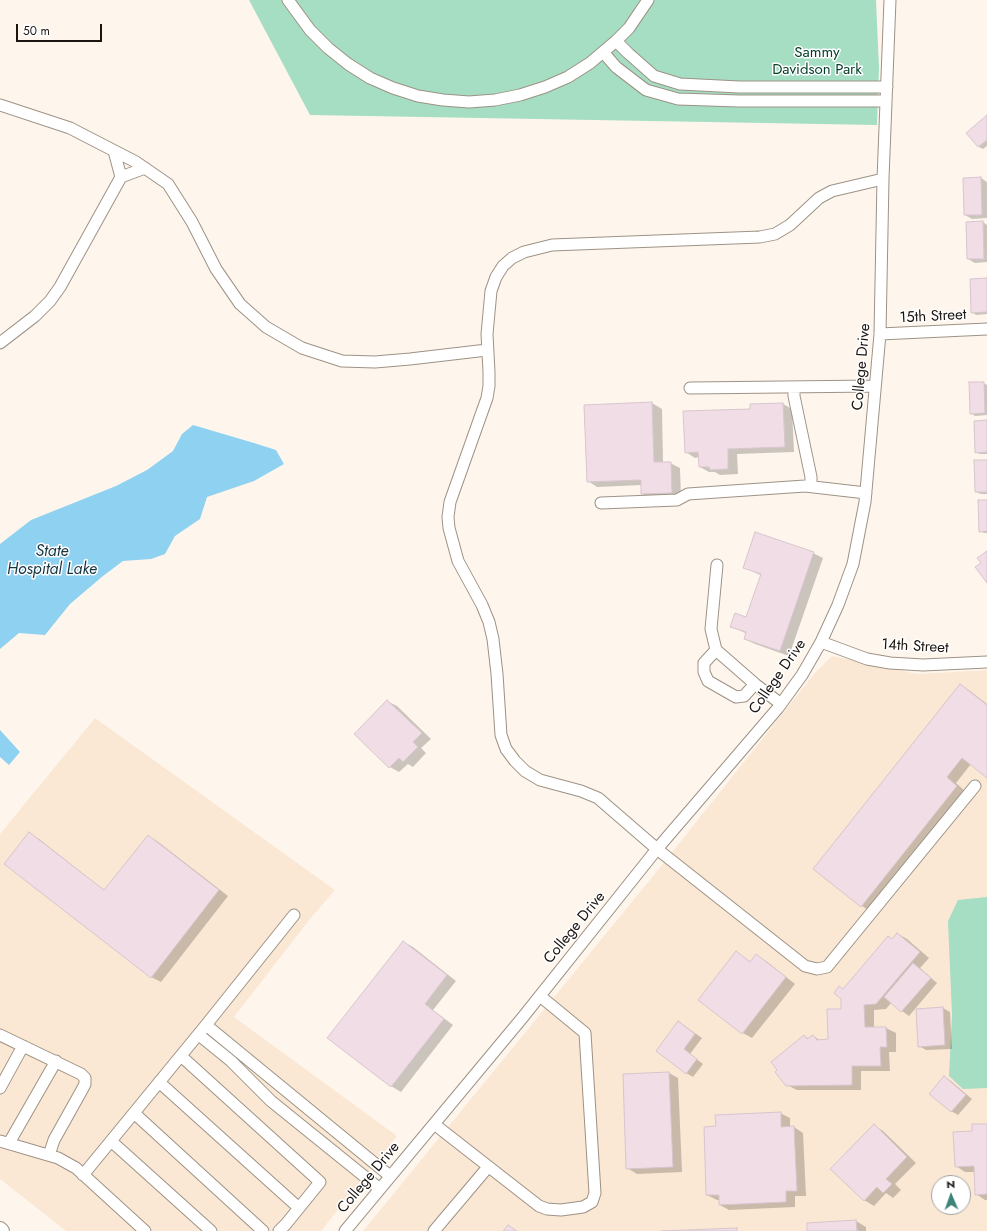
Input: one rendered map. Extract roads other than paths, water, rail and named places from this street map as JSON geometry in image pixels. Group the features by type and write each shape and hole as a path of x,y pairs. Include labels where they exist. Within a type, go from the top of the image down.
{"street":[{"path":"288,0 310,30 328,48 348,64 370,78 393,88 418,96 469,102 495,100 520,95 568,77 590,63 616,41 629,28 648,0"},
{"name":"College Drive","path":"345,1231 540,996 657,849 781,704 802,675 821,642 838,605 853,564 866,493 880,334 883,179 890,0"},
{"path":"616,41 654,76 680,84 739,87 887,87"},
{"path":"603,52 616,67 646,90 678,99 739,101 886,101"},
{"path":"0,105 70,128 145,168 168,184 192,222 216,269 240,304 266,327 302,348 342,361 375,362 487,350"},
{"path":"114,151 121,177"},
{"path":"0,342 35,316 50,301 60,287 121,177 145,168"},
{"path":"883,179 832,191 819,198 790,225 775,234 760,238 552,245 524,252 512,258 503,266 496,277 491,291 487,334 489,379 487,398 450,502 448,517 449,528 452,544 458,561 482,605 489,622 493,639 497,674 501,735 506,749 525,771 540,780 581,791 598,798 657,849 805,966 817,969 827,967 975,786"},
{"name":"15th Street","path":"880,334 987,329"},
{"path":"690,388 875,386"},
{"path":"794,387 794,396 811,478 811,486"},
{"path":"601,503 677,500 688,494 811,486 866,493"},
{"path":"717,564 711,629 716,650 755,684 781,704"},
{"name":"14th Street","path":"821,642 867,659 890,663 923,665 987,662"},
{"path":"716,650 704,663 704,672 708,681 736,697 744,696 755,684"},
{"path":"83,1175 199,1034 294,915"},
{"path":"434,1124 539,1206 547,1209 561,1210 583,1207 592,1202 595,1194 585,1033 540,996"},
{"path":"206,1025 390,1176"},
{"path":"199,1034 231,1061 272,1101 380,1189"},
{"path":"0,1035 81,1074 85,1078 85,1084 54,1140 49,1155"},
{"path":"0,1088 23,1046"},
{"path":"181,1056 320,1182 279,1231"},
{"path":"56,1062 5,1142 58,1158 76,1168 145,1231"},
{"path":"160,1082 299,1208"},
{"path":"134,1113 263,1231"},
{"path":"111,1141 211,1231"},
{"path":"434,1231 488,1167"}],"water":[{"name":"State Hospital Lake","path":"193,425 276,450 284,464 254,481 207,497 200,519 175,536 165,554 151,559 123,561 70,604 45,635 19,633 0,649 0,544 31,520 116,486 147,470 173,451 182,434"},
{"path":"0,730 20,752 9,765 0,757"}],"park label":[{"name":"Sammy Davidson Park","path":"817,62"}]}
